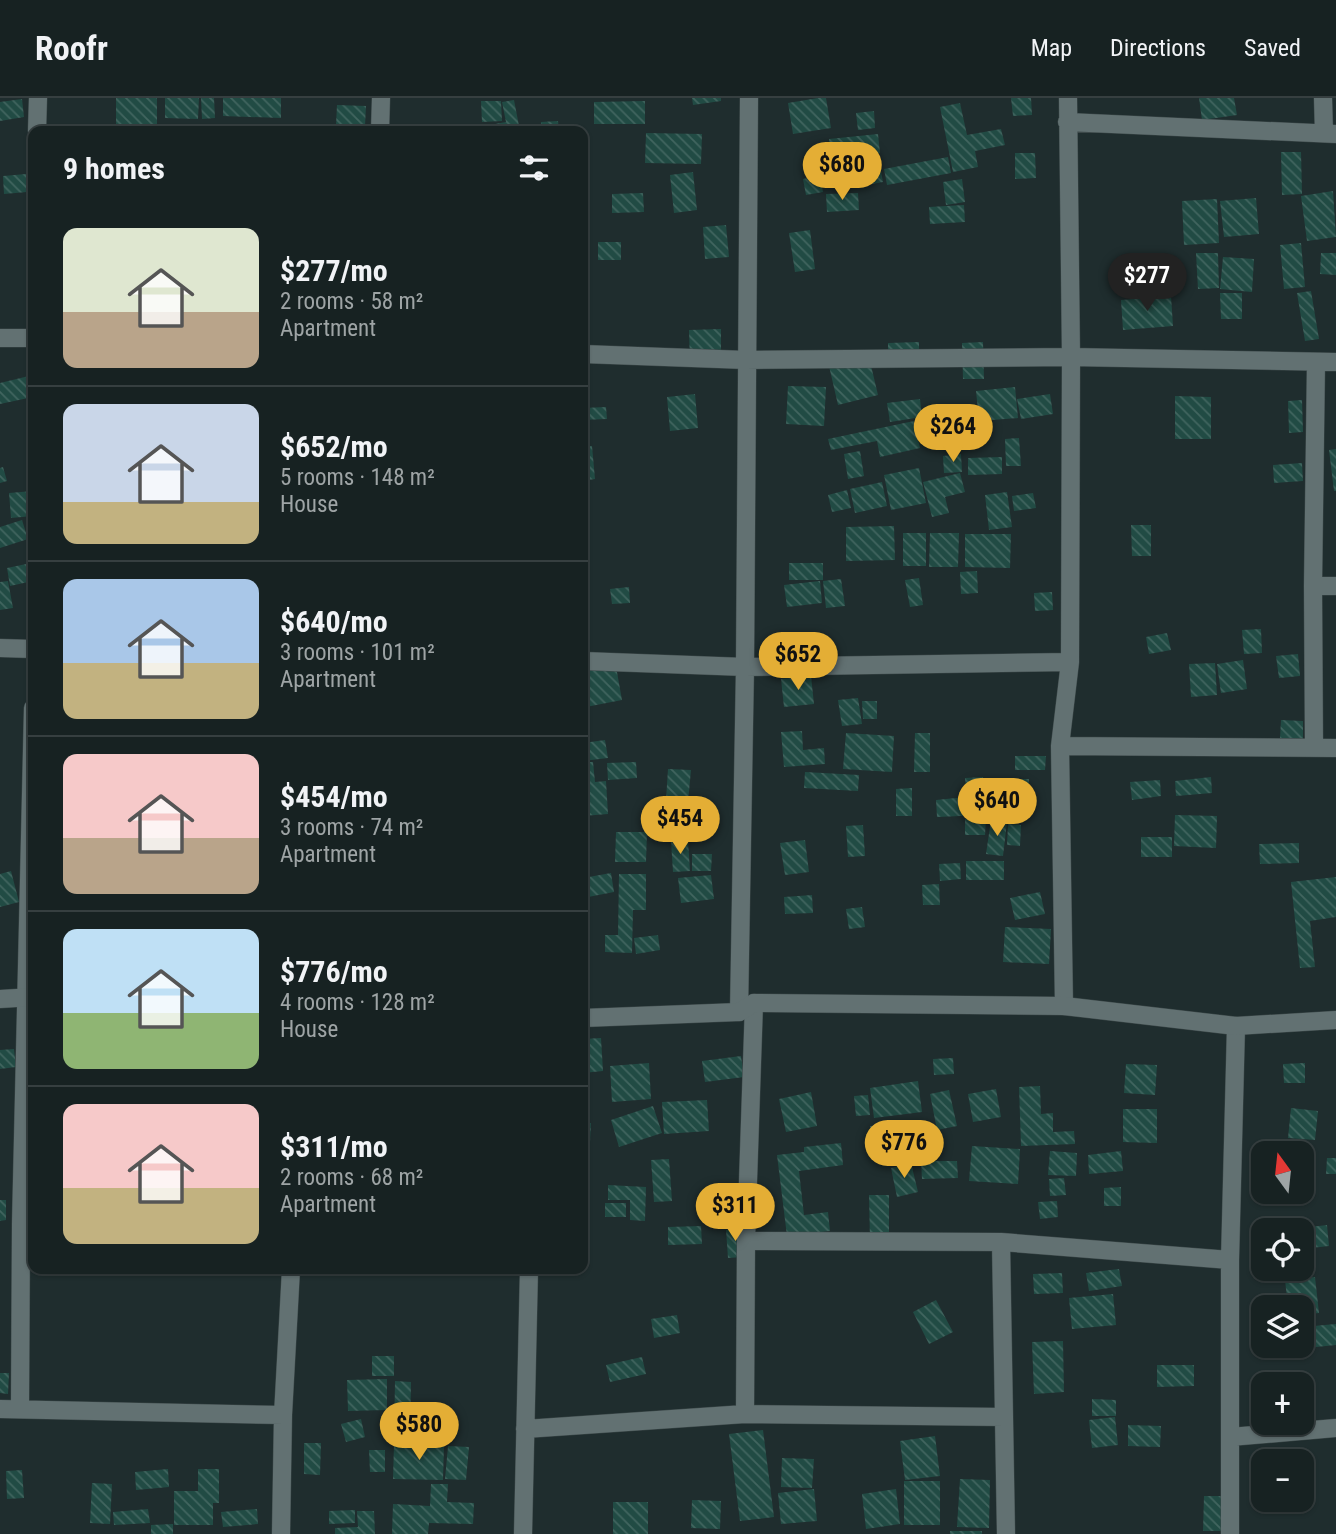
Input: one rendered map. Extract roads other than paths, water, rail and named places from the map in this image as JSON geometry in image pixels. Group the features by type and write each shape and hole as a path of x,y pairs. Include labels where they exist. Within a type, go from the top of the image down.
{"street":[{"path":"37,126 38,98"},
{"path":"380,98 380,126"},
{"path":"745,1414 745,667 749,98"},
{"path":"1064,1006 1060,746 1070,662 1068,98"},
{"path":"1067,122 1330,133 1323,98"},
{"path":"0,338 28,338"},
{"path":"588,354 746,360 1071,357 1336,362"},
{"path":"1314,748 1315,362"},
{"path":"1313,586 1336,586"},
{"path":"0,649 28,649"},
{"path":"588,661 745,667 1070,662"},
{"path":"1060,746 1336,748"},
{"path":"0,999 28,997"},
{"path":"588,1018 746,1008 1064,1006 1236,1026 1336,1020"},
{"path":"1230,1534 1230,1260 1236,1026"},
{"path":"20,1408 28,1167"},
{"path":"746,1241 1001,1242 1230,1260"},
{"path":"1001,1242 1006,1534"},
{"path":"281,1534 283,1415 291,1274"},
{"path":"523,1534 529,1274"},
{"path":"0,1409 283,1415"},
{"path":"524,1429 745,1414 1004,1417"},
{"path":"1230,1437 1336,1428"}]}
